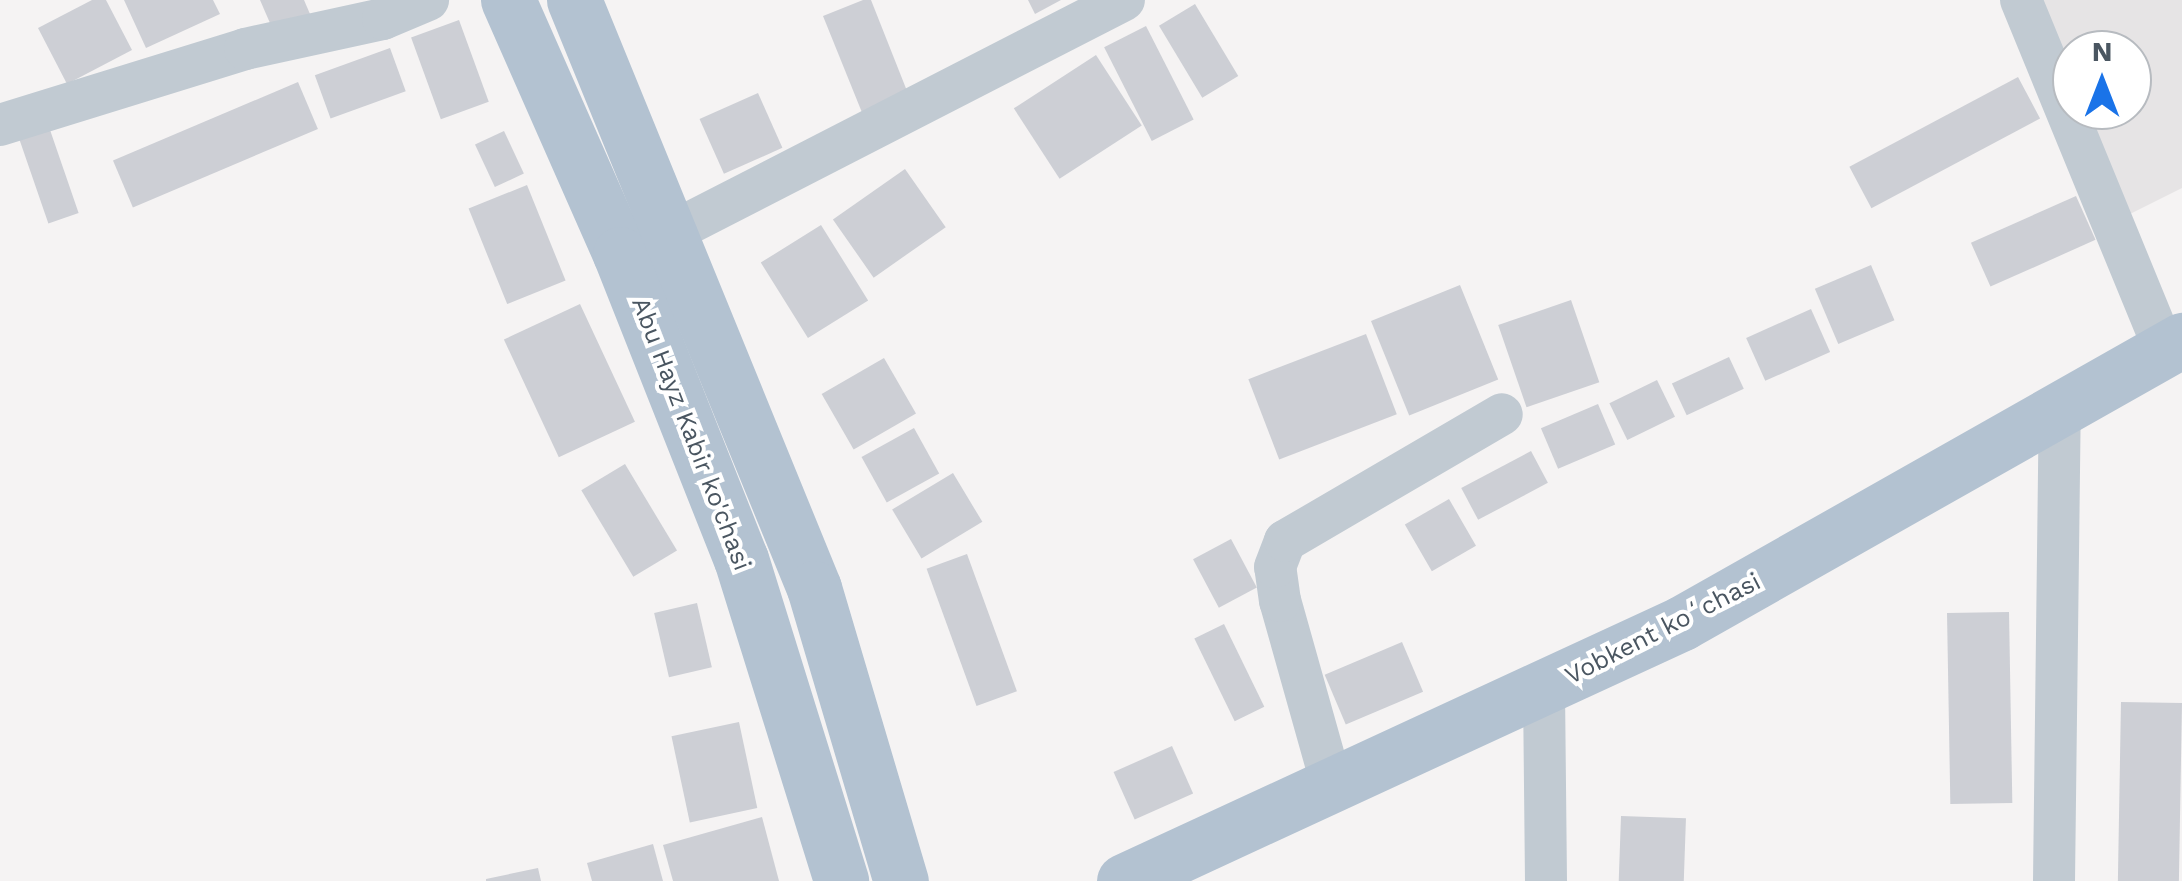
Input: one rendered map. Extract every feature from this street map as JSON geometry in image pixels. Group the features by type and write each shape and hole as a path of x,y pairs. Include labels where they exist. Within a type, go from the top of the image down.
{"main road":[{"name":"Abu Hayz Kabir ko'chasi","path":"508,0 620,254 741,559 809,762 840,881"},
{"path":"574,0 672,232 814,588 901,881"},
{"name":"Vobkent koʻchasi","path":"1124,881 1333,789 1682,623 2173,346"}],"street":[{"path":"0,125 245,49 384,19 428,0"},
{"path":"672,232 1124,0"},
{"path":"2022,0 2173,346"},
{"path":"2054,881 2060,412"},
{"path":"1333,789 1280,601 1275,567 1286,541 1502,414"},
{"path":"1544,690 1546,881"}],"shaded area":[{"path":"2035,0 2182,0 2182,188 2122,218 2087,130 2152,130 2152,30 2052,30 2052,43"}],"building":[{"path":"92,0 106,0 132,50 67,84 38,28"},
{"path":"124,0 213,0 220,14 146,48"},
{"path":"260,0 304,0 310,14 273,30"},
{"path":"871,0 909,96 863,115 823,16"},
{"path":"1028,0 1061,0 1035,14"},
{"path":"1195,4 1238,76 1202,98 1159,26"},
{"path":"459,20 489,102 441,119 411,37"},
{"path":"1146,26 1194,120 1152,141 1104,47"},
{"path":"390,48 406,91 331,119 315,75"},
{"path":"1096,55 1142,125 1060,179 1014,108"},
{"path":"2018,77 2040,118 1871,208 1849,167"},
{"path":"298,82 318,129 133,207 113,161"},
{"path":"758,93 782,148 724,174 700,119"},
{"path":"49,127 79,213 48,223 19,137"},
{"path":"504,131 524,174 495,187 475,145"},
{"path":"905,169 946,227 874,278 833,219"},
{"path":"527,185 566,280 507,304 469,209"},
{"path":"2076,196 2096,240 1990,287 1971,243"},
{"path":"821,225 868,300 808,338 761,263"},
{"path":"1871,265 1894,320 1838,344 1815,289"},
{"path":"1460,285 1498,380 1409,416 1371,321"},
{"path":"1571,300 1599,382 1527,407 1498,325"},
{"path":"580,304 635,422 559,457 504,339"},
{"path":"1811,309 1830,352 1765,381 1746,338"},
{"path":"1366,334 1397,414 1279,459 1248,379"},
{"path":"1729,357 1744,389 1687,415 1672,384"},
{"path":"884,358 916,413 854,449 822,394"},
{"path":"1657,380 1675,417 1627,440 1609,403"},
{"path":"1598,404 1615,445 1558,469 1541,428"},
{"path":"914,428 939,473 887,503 862,457"},
{"path":"1531,451 1548,483 1478,520 1461,488"},
{"path":"625,464 677,551 633,577 581,490"},
{"path":"953,473 982,522 921,558 892,510"},
{"path":"1449,499 1476,546 1432,571 1405,524"},
{"path":"1231,539 1257,588 1219,608 1193,559"},
{"path":"967,554 1017,691 977,706 927,569"},
{"path":"697,603 712,667 669,677 654,613"},
{"path":"2009,612 2012,803 1950,804 1947,613"},
{"path":"1224,624 1264,707 1235,721 1194,638"},
{"path":"1402,642 1423,692 1346,725 1325,675"},
{"path":"2121,702 2182,703 2179,881 2118,881"},
{"path":"739,722 757,808 690,822 672,736"},
{"path":"1172,746 1193,794 1135,820 1114,772"},
{"path":"1621,816 1686,818 1684,881 1619,881"},
{"path":"762,817 779,881 673,881 663,845"},
{"path":"653,844 663,881 592,881 587,863"},
{"path":"538,868 541,881 486,881 486,879"}]}
